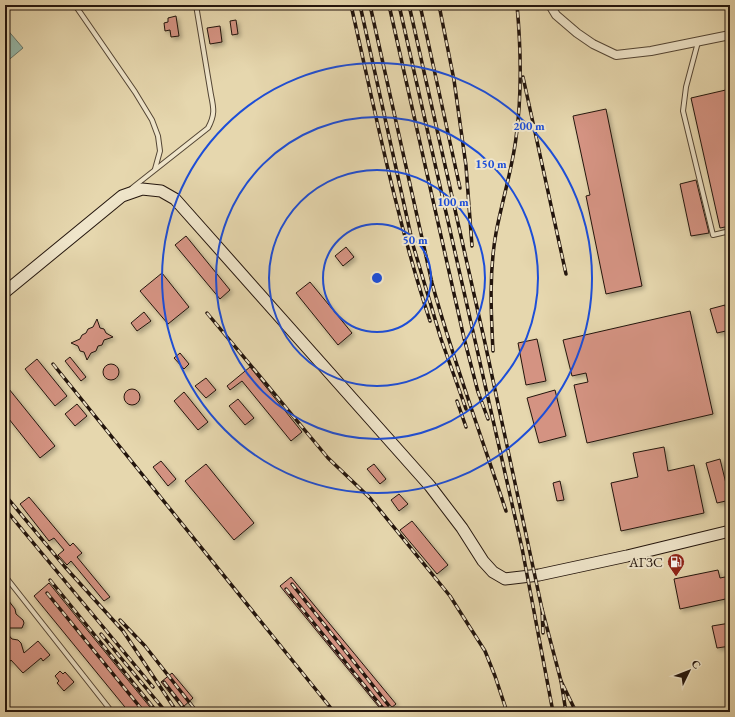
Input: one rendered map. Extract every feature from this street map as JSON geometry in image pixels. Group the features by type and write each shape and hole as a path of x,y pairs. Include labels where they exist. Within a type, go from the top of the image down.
{"street":[{"path":"550,5 556,15 577,33 593,44 616,55 651,51 730,35"},
{"path":"5,292 122,196 142,189 161,191 175,200 430,486 462,528 483,561 493,572 505,579 547,573 627,556 730,531"}],"lane":[{"path":"75,5 135,92 152,120 158,136 160,151 155,169"},
{"path":"122,196 208,128 213,119 213,108 196,5"},
{"path":"698,42 686,87 683,111 713,235 730,231"},
{"path":"5,576 112,712"}],"shaded area":[{"path":"5,27 23,48 5,63"}],"building":[{"path":"176,16 179,36 171,37 170,30 165,31 164,23 168,22 168,18"},
{"path":"236,20 238,34 232,35 230,21"},
{"path":"220,26 222,42 210,44 207,28"},
{"path":"730,89 730,226 720,228 691,98"},
{"path":"606,109 642,286 606,294 586,196 590,195 573,116"},
{"path":"696,180 709,233 691,236 680,184"},
{"path":"186,236 230,290 220,299 175,245"},
{"path":"346,247 354,257 343,266 335,256"},
{"path":"162,273 189,307 168,324 140,291"},
{"path":"310,282 352,333 338,345 296,293"},
{"path":"725,305 730,330 717,333 710,309"},
{"path":"690,311 713,414 587,443 574,385 588,382 586,373 572,376 563,340"},
{"path":"144,312 151,321 137,331 131,323"},
{"path":"97,319 100,328 104,329 106,333 113,337 104,340 102,345 98,346 96,351 91,353 87,360 84,352 80,351 78,346 71,343 80,339 88,329 93,327"},
{"path":"537,339 546,381 526,385 518,343"},
{"path":"180,353 189,364 184,369 174,358"},
{"path":"70,357 86,377 81,381 65,361"},
{"path":"37,359 67,396 55,406 25,369"},
{"path":"111,364 118,369 119,372 114,379 111,380 104,375 103,372 108,365"},
{"path":"250,367 302,432 291,441 242,381 230,390 227,386"},
{"path":"206,378 216,390 206,398 195,386"},
{"path":"9,389 55,446 40,458 5,414 5,392"},
{"path":"132,389 139,394 140,397 135,404 132,405 125,400 124,397 129,390"},
{"path":"555,390 566,436 539,443 527,398"},
{"path":"184,392 208,422 198,430 174,401"},
{"path":"238,399 254,418 245,425 229,406"},
{"path":"77,404 87,416 75,426 65,414"},
{"path":"664,447 668,471 694,465 704,513 621,531 611,483 638,477 633,453"},
{"path":"720,459 730,500 717,503 706,463"},
{"path":"161,461 176,479 168,486 153,467"},
{"path":"206,464 254,523 234,540 185,481"},
{"path":"374,464 386,479 380,484 367,469"},
{"path":"560,481 564,500 557,501 553,483"},
{"path":"399,494 408,504 399,511 391,500"},
{"path":"29,497 70,546 73,543 82,553 77,557 110,597 104,601 71,561 67,565 58,555 64,550 54,538 49,541 20,504"},
{"path":"412,521 448,565 437,574 400,530"},
{"path":"718,570 720,578 730,576 730,598 680,609 674,579"},
{"path":"291,577 396,704 386,712 383,712 280,586"},
{"path":"49,583 154,712 129,712 34,596"},
{"path":"5,596 15,609 16,614 23,620 24,623 22,628 5,628"},
{"path":"730,623 730,646 717,648 712,626"},
{"path":"5,631 12,639 18,640 21,643 24,653 38,641 50,655 43,661 41,658 23,673 11,660 5,667"},
{"path":"60,671 63,674 65,672 74,682 64,691 57,683 59,681 55,676"},
{"path":"172,673 193,698 182,708 161,682"}],"railway":[{"path":"351,5 396,204 430,321"},
{"path":"360,5 413,245 441,339 466,409"},
{"path":"370,5 432,283 458,369 506,511"},
{"path":"389,5 464,338 478,392 488,419"},
{"path":"399,5 522,548 553,712"},
{"path":"409,5 485,343 542,609"},
{"path":"420,5 460,188"},
{"path":"439,5 454,80 466,166 472,246"},
{"path":"493,351 491,292 492,262 498,221 514,150 518,122 520,55 517,5"},
{"path":"523,77 566,274"},
{"path":"207,313 328,458 370,498 450,596 485,651 507,712"},
{"path":"53,364 334,712"},
{"path":"457,401 466,427"},
{"path":"5,495 65,567 123,631 177,712"},
{"path":"5,509 153,687"},
{"path":"50,580 157,712"},
{"path":"292,584 394,712"},
{"path":"286,589 386,712"},
{"path":"47,593 144,712"},
{"path":"543,633 542,609 561,681"},
{"path":"120,620 145,646 197,712"},
{"path":"101,634 166,712"},
{"path":"566,712 561,681 576,712"},
{"path":"164,682 187,712"}],"place":[{"name":"АГЗС","path":"676,577"}]}
